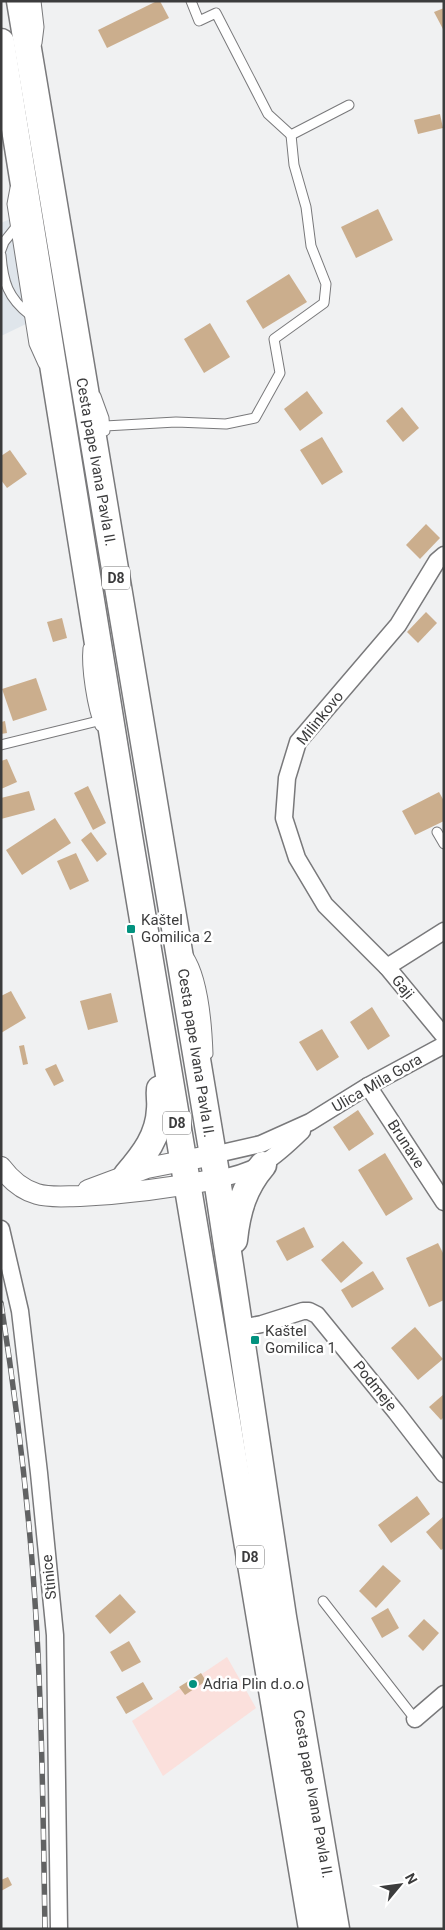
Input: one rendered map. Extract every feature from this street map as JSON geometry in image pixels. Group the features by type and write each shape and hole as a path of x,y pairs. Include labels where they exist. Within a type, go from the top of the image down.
{"main road":[{"name":"Cesta pape Ivana Pavla II.","path":"20,1 80,366 104,479 241,1328 283,1617 336,1929"},
{"name":"Cesta pape Ivana Pavla II.","path":"1,42 8,118 22,167 166,1062 312,1929"},
{"path":"127,1175 144,1155 156,1133 160,1108 161,1076 166,1062"},
{"path":"230,1260 238,1212 244,1192 252,1178 263,1165"}],"street":[{"name":"Milinkovo","path":"387,967 325,905 297,858 284,818 287,778 298,742 398,625 437,561 444,555"},
{"name":"Gaji","path":"444,931 387,967 444,1036"},
{"name":"Ulica Mila Gora","path":"215,1167 310,1122 368,1086 444,1045"},
{"name":"Brunave","path":"368,1086 444,1202"},
{"name":"Ulica Mila Gora","path":"215,1167 239,1174 263,1165 279,1153 310,1122"},
{"path":"4,1177 37,1194 72,1196 119,1194 185,1172 215,1167"},
{"path":"72,1196 147,1168 185,1172"},
{"name":"Stinice","path":"1,1229 20,1311 55,1635 59,1929"},
{"name":"Podmeje","path":"241,1328 262,1324 303,1311 309,1311 318,1315 444,1474"},
{"path":"415,1720 444,1694"}],"lane":[{"path":"30,58 38,41 36,1"},
{"path":"105,426 176,422 226,424 255,418 280,372 274,340 324,302 326,284 311,246 306,207 294,165 291,135 268,114 216,13 199,20 191,1"},
{"path":"291,135 349,106"},
{"path":"22,167 16,180 12,204 34,344 38,355 55,378"},
{"path":"1,250 4,242 16,227"},
{"path":"1,255 2,273 8,291 18,305 30,315"},
{"path":"80,366 100,404 107,444"},
{"path":"95,626 90,638 87,661 98,721 115,748"},
{"path":"1,745 98,721"},
{"path":"437,832 444,844"},
{"path":"323,1601 415,1720"}],"shaded area":[{"path":"10,219 26,324 1,336 1,223"},
{"path":"227,1657 256,1708 163,1776 132,1721"}],"building":[{"path":"160,1 169,18 107,48 98,30"},
{"path":"444,8 444,31 434,12"},
{"path":"440,114 443,128 418,134 414,120"},
{"path":"378,209 393,240 356,258 341,227"},
{"path":"289,274 307,302 263,329 246,301"},
{"path":"210,323 230,357 204,373 184,339"},
{"path":"307,391 323,413 300,431 284,409"},
{"path":"402,407 419,428 403,442 386,421"},
{"path":"322,437 343,472 322,485 300,450"},
{"path":"10,450 27,474 7,488 1,480 1,456"},
{"path":"426,524 440,538 420,559 406,545"},
{"path":"426,612 437,623 418,643 407,632"},
{"path":"62,618 67,638 53,642 47,622"},
{"path":"36,678 47,710 13,721 2,689"},
{"path":"5,721 7,733 1,734 1,722"},
{"path":"7,759 17,782 1,789 1,761"},
{"path":"88,786 106,823 93,830 74,793"},
{"path":"29,791 35,810 1,819 1,798"},
{"path":"439,792 444,801 444,821 415,835 402,811"},
{"path":"55,818 71,843 22,875 6,850"},
{"path":"91,832 107,854 97,862 81,840"},
{"path":"76,853 89,881 70,890 57,861"},
{"path":"11,991 26,1018 1,1033 1,996"},
{"path":"111,993 118,1022 88,1030 80,1001"},
{"path":"372,1007 390,1036 368,1050 350,1022"},
{"path":"322,1029 339,1057 317,1071 299,1042"},
{"path":"24,1045 28,1064 23,1065 19,1046"},
{"path":"56,1064 64,1081 54,1086 45,1069"},
{"path":"358,1110 374,1134 349,1151 333,1127"},
{"path":"385,1153 413,1199 386,1216 358,1170"},
{"path":"304,1227 314,1247 287,1261 276,1241"},
{"path":"343,1241 363,1263 341,1283 321,1260"},
{"path":"438,1243 444,1255 444,1300 429,1307 406,1258"},
{"path":"373,1271 384,1289 352,1308 341,1290"},
{"path":"415,1327 443,1359 418,1380 391,1348"},
{"path":"444,1394 444,1417 441,1420 429,1407"},
{"path":"417,1496 430,1514 391,1543 378,1525"},
{"path":"444,1516 444,1548 441,1550 426,1532"},
{"path":"383,1565 401,1581 376,1608 359,1591"},
{"path":"120,1594 136,1612 110,1634 95,1616"},
{"path":"388,1608 399,1628 382,1638 371,1618"},
{"path":"424,1619 439,1633 423,1651 408,1636"},
{"path":"129,1641 141,1662 122,1672 110,1652"},
{"name":"Adria Plin d.o.o","path":"201,1673 206,1681 185,1695 179,1687"},
{"path":"143,1682 153,1699 126,1714 116,1697"},
{"path":"8,1877 12,1885 1,1891 1,1880"}],"railway":[{"path":"1,1303 20,1438 33,1573 43,1795 45,1929"}],"place":[{"name":"Kaštel Gomilica 2","path":"131,929"},
{"name":"Kaštel Gomilica 1","path":"255,1340"},
{"name":"Adria Plin d.o.o","path":"193,1684"}]}
